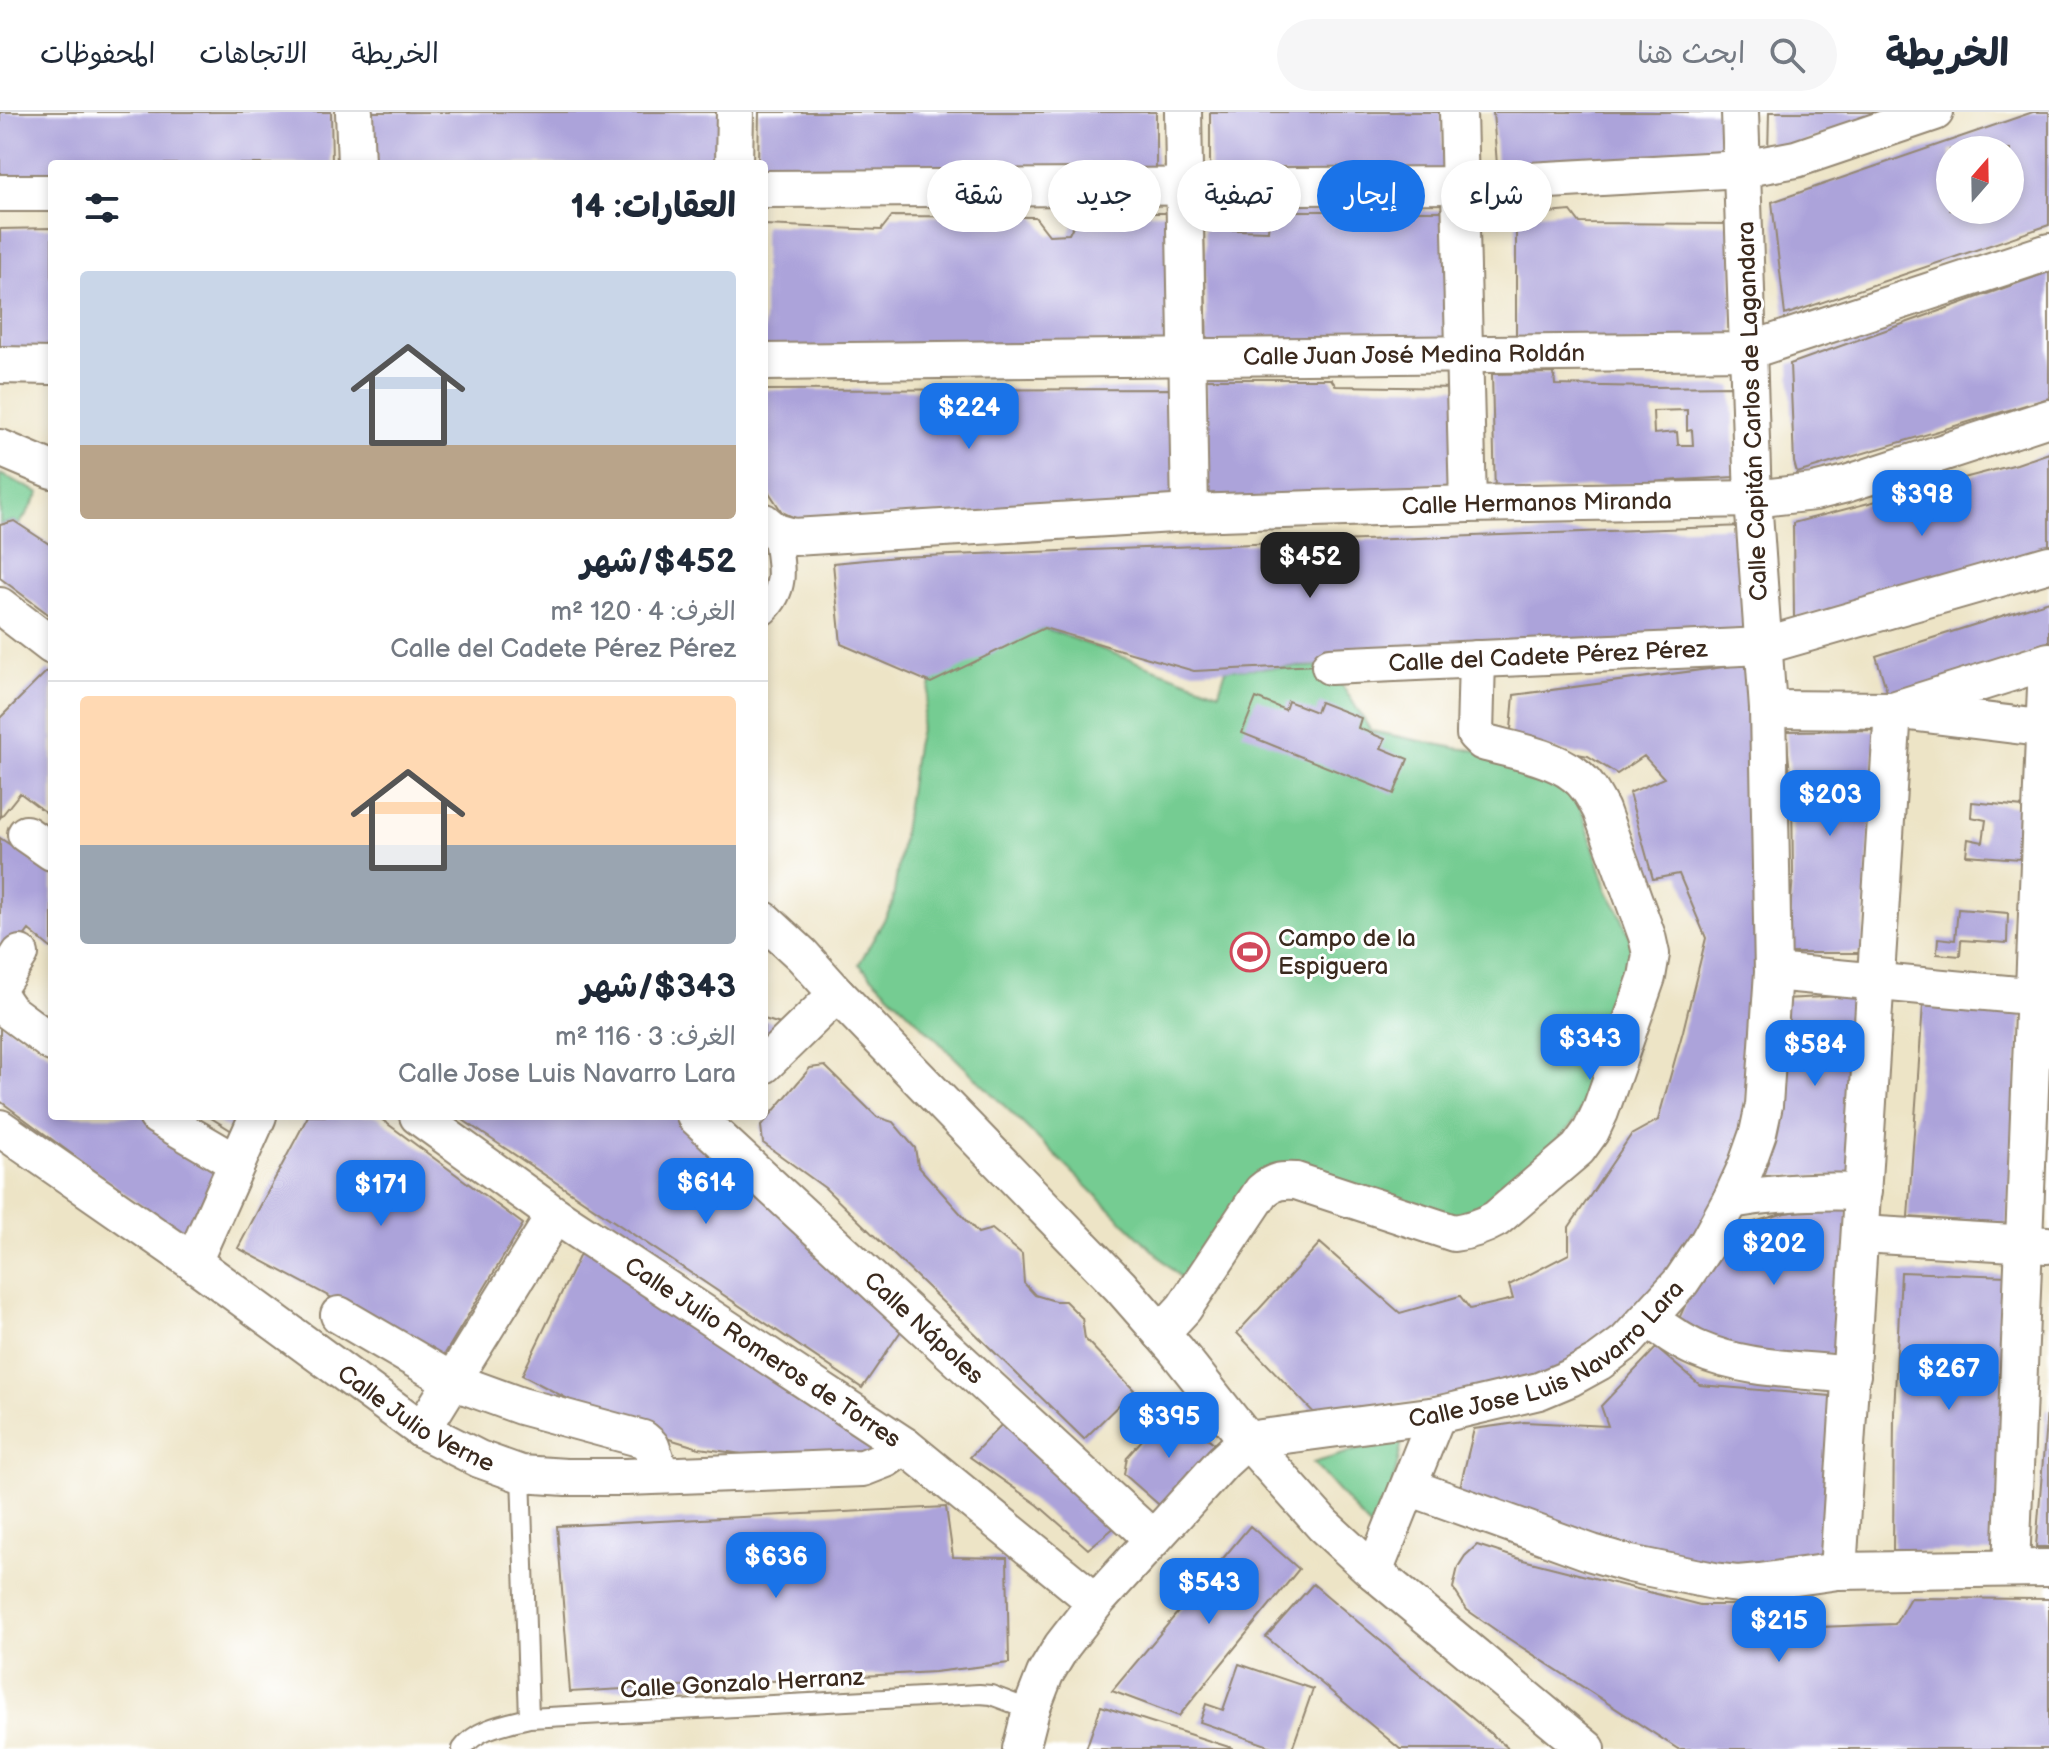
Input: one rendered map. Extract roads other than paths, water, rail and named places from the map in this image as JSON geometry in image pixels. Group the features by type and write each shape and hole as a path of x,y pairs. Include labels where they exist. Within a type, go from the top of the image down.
{"street":[{"path":"354,112 356,160"},
{"path":"734,160 735,112"},
{"path":"1183,112 1184,160"},
{"path":"1458,112 1459,160"},
{"name":"Calle Capitán Carlos de Lagandara","path":"1740,112 1753,499 1768,709"},
{"path":"1552,180 1772,165 1935,112"},
{"path":"1301,186 1441,185"},
{"path":"768,189 1177,186"},
{"path":"0,193 48,193"},
{"path":"1185,232 1190,513"},
{"path":"1461,232 1468,504"},
{"name":"Calle Juan José Medina Roldán","path":"768,362 1748,351 2049,252"},
{"path":"1,368 48,366"},
{"name":"Calle Hermanos Miranda","path":"770,527 794,537 1190,513 1753,499 1814,492 1846,484 2049,418"},
{"path":"3,447 48,468"},
{"path":"768,607 781,584 770,527"},
{"name":"Calle del Cadete Pérez Pérez","path":"1330,666 1763,646 2049,564"},
{"path":"0,606 48,643"},
{"path":"1161,1333 1184,1308 1262,1191 1272,1183 1296,1181 1454,1233 1467,1231 1496,1219 1578,1149 1600,1112 1647,977 1651,954 1647,936 1601,810 1590,790 1574,774 1554,763 1483,742 1475,734 1477,659"},
{"path":"1893,710 2048,662 2037,1245 2011,1568"},
{"path":"1768,709 1893,710 2047,728"},
{"name":"Calle Jose Luis Navarro Lara","path":"1247,1440 1437,1415 1539,1391 1599,1362 1626,1342 1681,1282 1731,1200 1758,1133 1764,1105 1773,972 1768,709"},
{"path":"1838,1571 1893,710"},
{"path":"768,924 802,955 1109,1275 1161,1333 1247,1440 1323,1525 1374,1572 1587,1749"},
{"path":"0,985 20,954"},
{"path":"1773,972 2042,998"},
{"path":"768,1061 837,994"},
{"path":"0,998 9,1011 48,1040"},
{"path":"164,1120 237,1163"},
{"path":"193,1262 256,1120"},
{"name":"Calle Julio Romeros de Torres","path":"424,1120 555,1215 905,1446 1096,1602"},
{"name":"Calle Nápoles","path":"704,1120 1153,1539"},
{"name":"Calle Julio Verne","path":"0,1128 193,1262 422,1430 479,1459 521,1474 566,1477 863,1468 886,1459 905,1446"},
{"path":"1731,1200 1819,1190 1863,1192"},
{"path":"422,1430 555,1215"},
{"path":"1861,1234 2037,1245"},
{"path":"339,1315 452,1381 521,1406 643,1439 651,1446 661,1475"},
{"path":"1649,1319 1693,1348 1718,1357 1743,1363 1852,1375"},
{"path":"1374,1572 1437,1415"},
{"path":"1021,1749 1045,1674 1062,1646 1096,1602 1223,1462 1247,1440"},
{"path":"1409,1487 1592,1553 1714,1581 1738,1584 1838,1571 2049,1568"}],"lane":[{"path":"521,1474 529,1718"},
{"name":"Calle Gonzalo Herranz","path":"462,1749 470,1739 496,1726 529,1718 979,1694 991,1695 1031,1710"}],"place":[{"name":"Campo de la Espiguera","path":"1250,952"}]}
